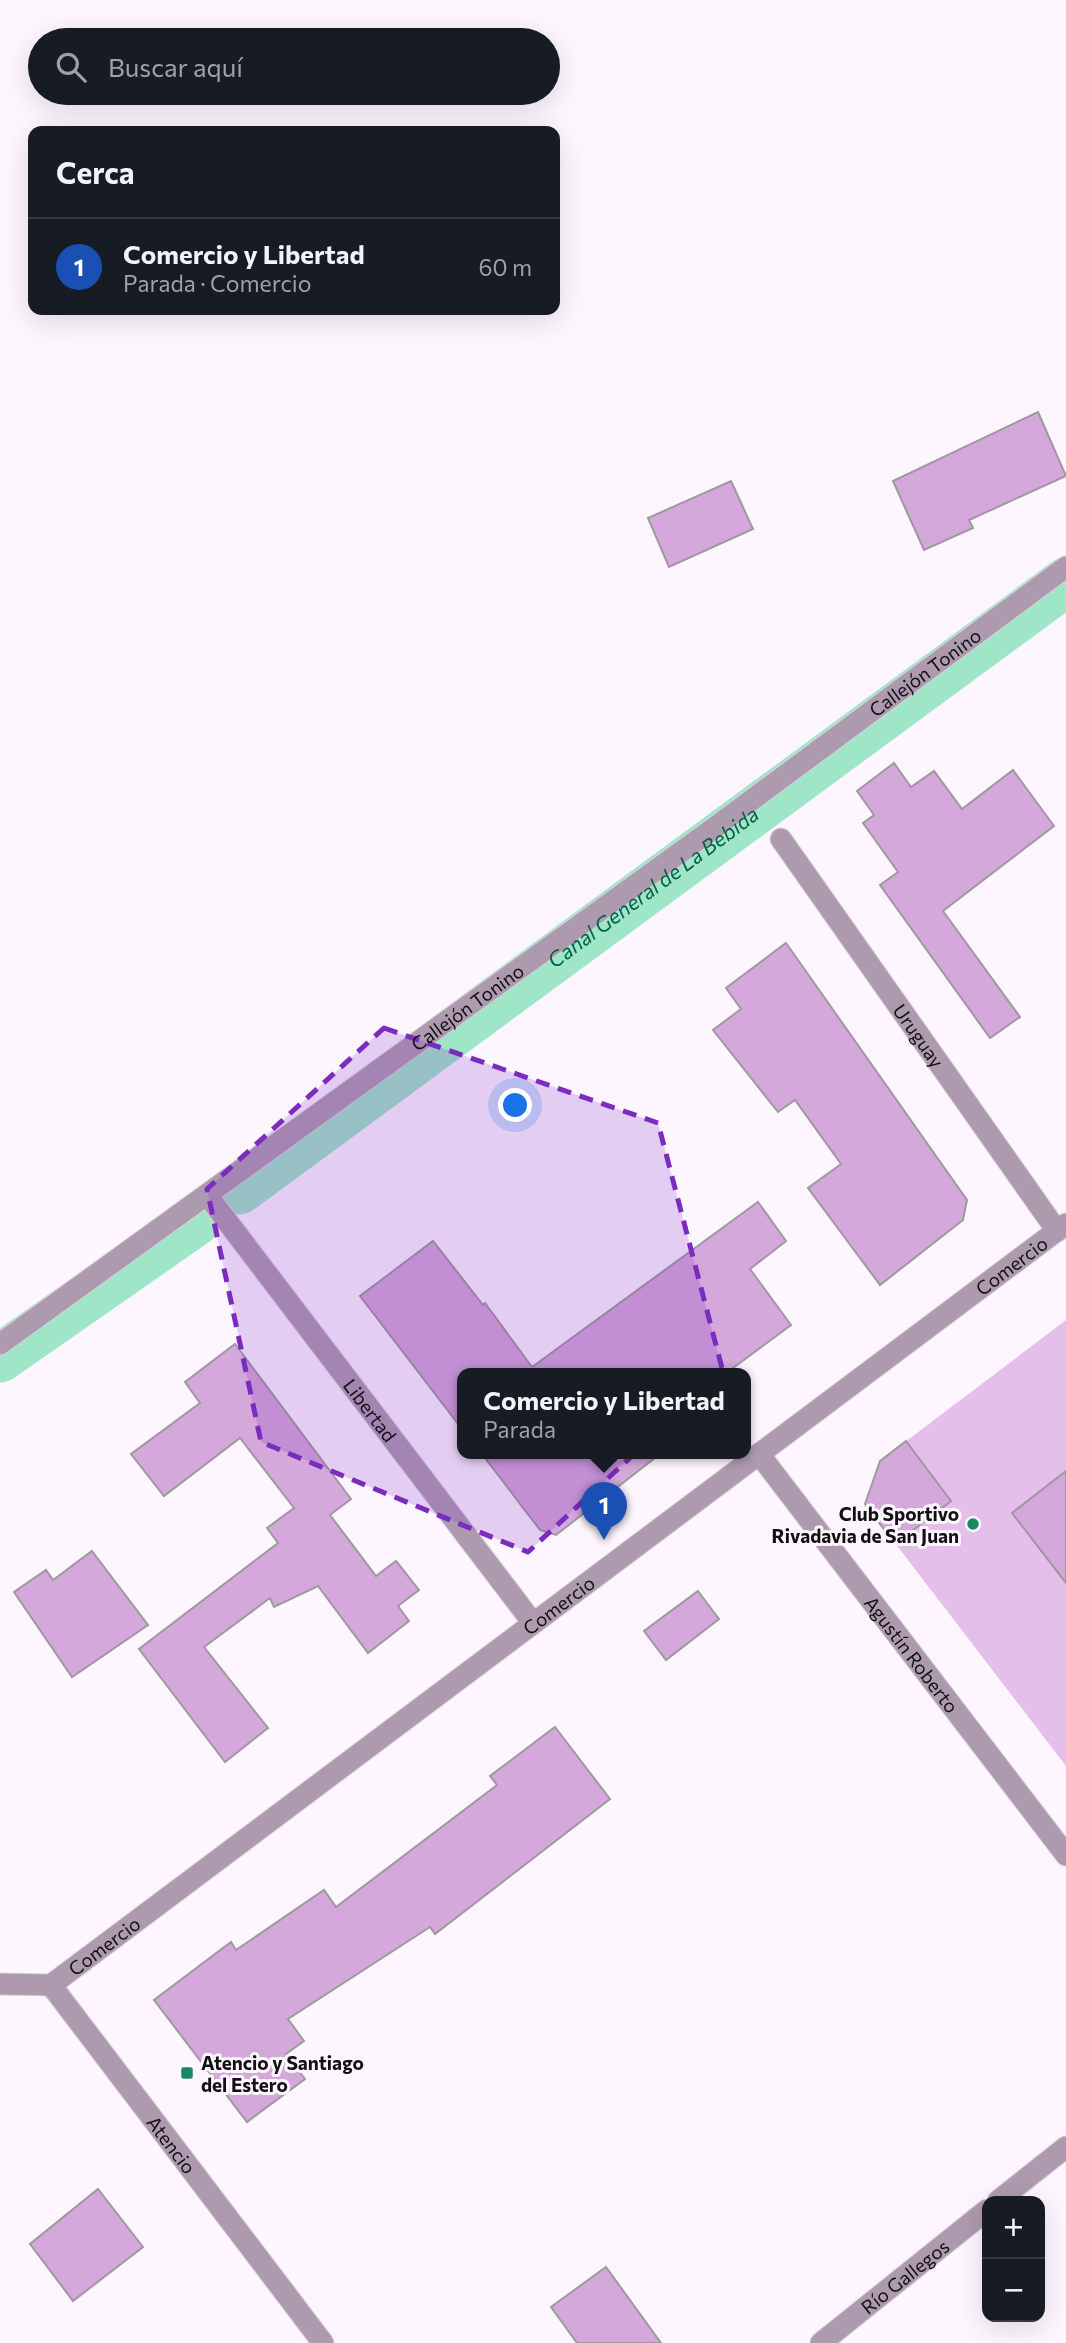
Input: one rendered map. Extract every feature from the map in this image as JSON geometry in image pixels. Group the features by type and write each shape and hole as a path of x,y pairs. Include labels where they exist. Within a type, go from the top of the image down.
{"street":[{"name":"Callejón Tonino","path":"0,1344 715,828 1066,567"},
{"name":"Uruguay","path":"781,839 1061,1228"},
{"name":"Libertad","path":"207,1195 533,1623"},
{"name":"Comercio","path":"51,1985 1061,1228"},
{"name":"Agustín Roberto","path":"760,1454 1066,1855"},
{"path":"0,1984 51,1985"},
{"name":"Atencio","path":"51,1985 323,2343"},
{"path":"1004,2196 1066,2147"},
{"name":"Río Gallegos","path":"821,2343 982,2214"}],"highlighted area":[{"path":"384,1028 658,1123 723,1372 528,1552 261,1442 207,1189"}],"shaded area":[{"name":"Club Sportivo Rivadavia de San Juan","path":"1066,1320 1066,1766 865,1504 880,1461"}],"building":[{"path":"1038,412 1066,476 969,520 973,528 924,550 893,481"},
{"path":"731,481 753,529 669,567 648,518"},
{"path":"894,763 911,787 934,771 962,809 1013,770 1054,826 943,911 1020,1017 990,1038 880,885 898,872 863,823 874,815 857,791"},
{"path":"786,943 967,1200 963,1220 880,1285 808,1188 841,1164 795,1100 778,1112 713,1030 741,1009 726,988"},
{"path":"758,1202 786,1241 750,1269 791,1325 733,1368 457,1368 457,1422 360,1296 433,1241 483,1305 485,1303 532,1367"},
{"path":"235,1344 351,1499 330,1515 376,1576 396,1561 419,1590 398,1606 409,1621 368,1653 318,1586 274,1607 270,1598 204,1647 268,1728 225,1762 139,1649 278,1543 267,1528 294,1508 240,1438 164,1496 131,1454 200,1403 185,1382"},
{"path":"906,1441 951,1501 895,1544 865,1504 880,1461"},
{"path":"486,1459 654,1459 556,1535 540,1530"},
{"path":"1066,1471 1066,1583 1012,1513"},
{"path":"92,1551 148,1625 72,1677 14,1592 46,1570 53,1580"},
{"path":"698,1591 719,1619 666,1660 644,1631"},
{"path":"555,1727 610,1799 435,1934 430,1927 288,2019 304,2041 286,2054 305,2079 247,2122 154,2000 231,1942 236,1950 324,1890 336,1907 497,1785 490,1776"},
{"path":"98,2189 143,2247 73,2301 30,2244"},
{"path":"606,2267 661,2343 577,2343 551,2307"}],"waterway":[{"name":"Canal General de La Bebida","path":"239,1190 1066,582"},
{"name":"Canal General de La Bebida","path":"0,1358 195,1222"}],"place":[{"name":"Club Sportivo Rivadavia de San Juan","path":"973,1524"},
{"name":"Comercio y Libertad","path":"604,1540"},
{"name":"Atencio y Santiago del Estero","path":"187,2073"}]}
